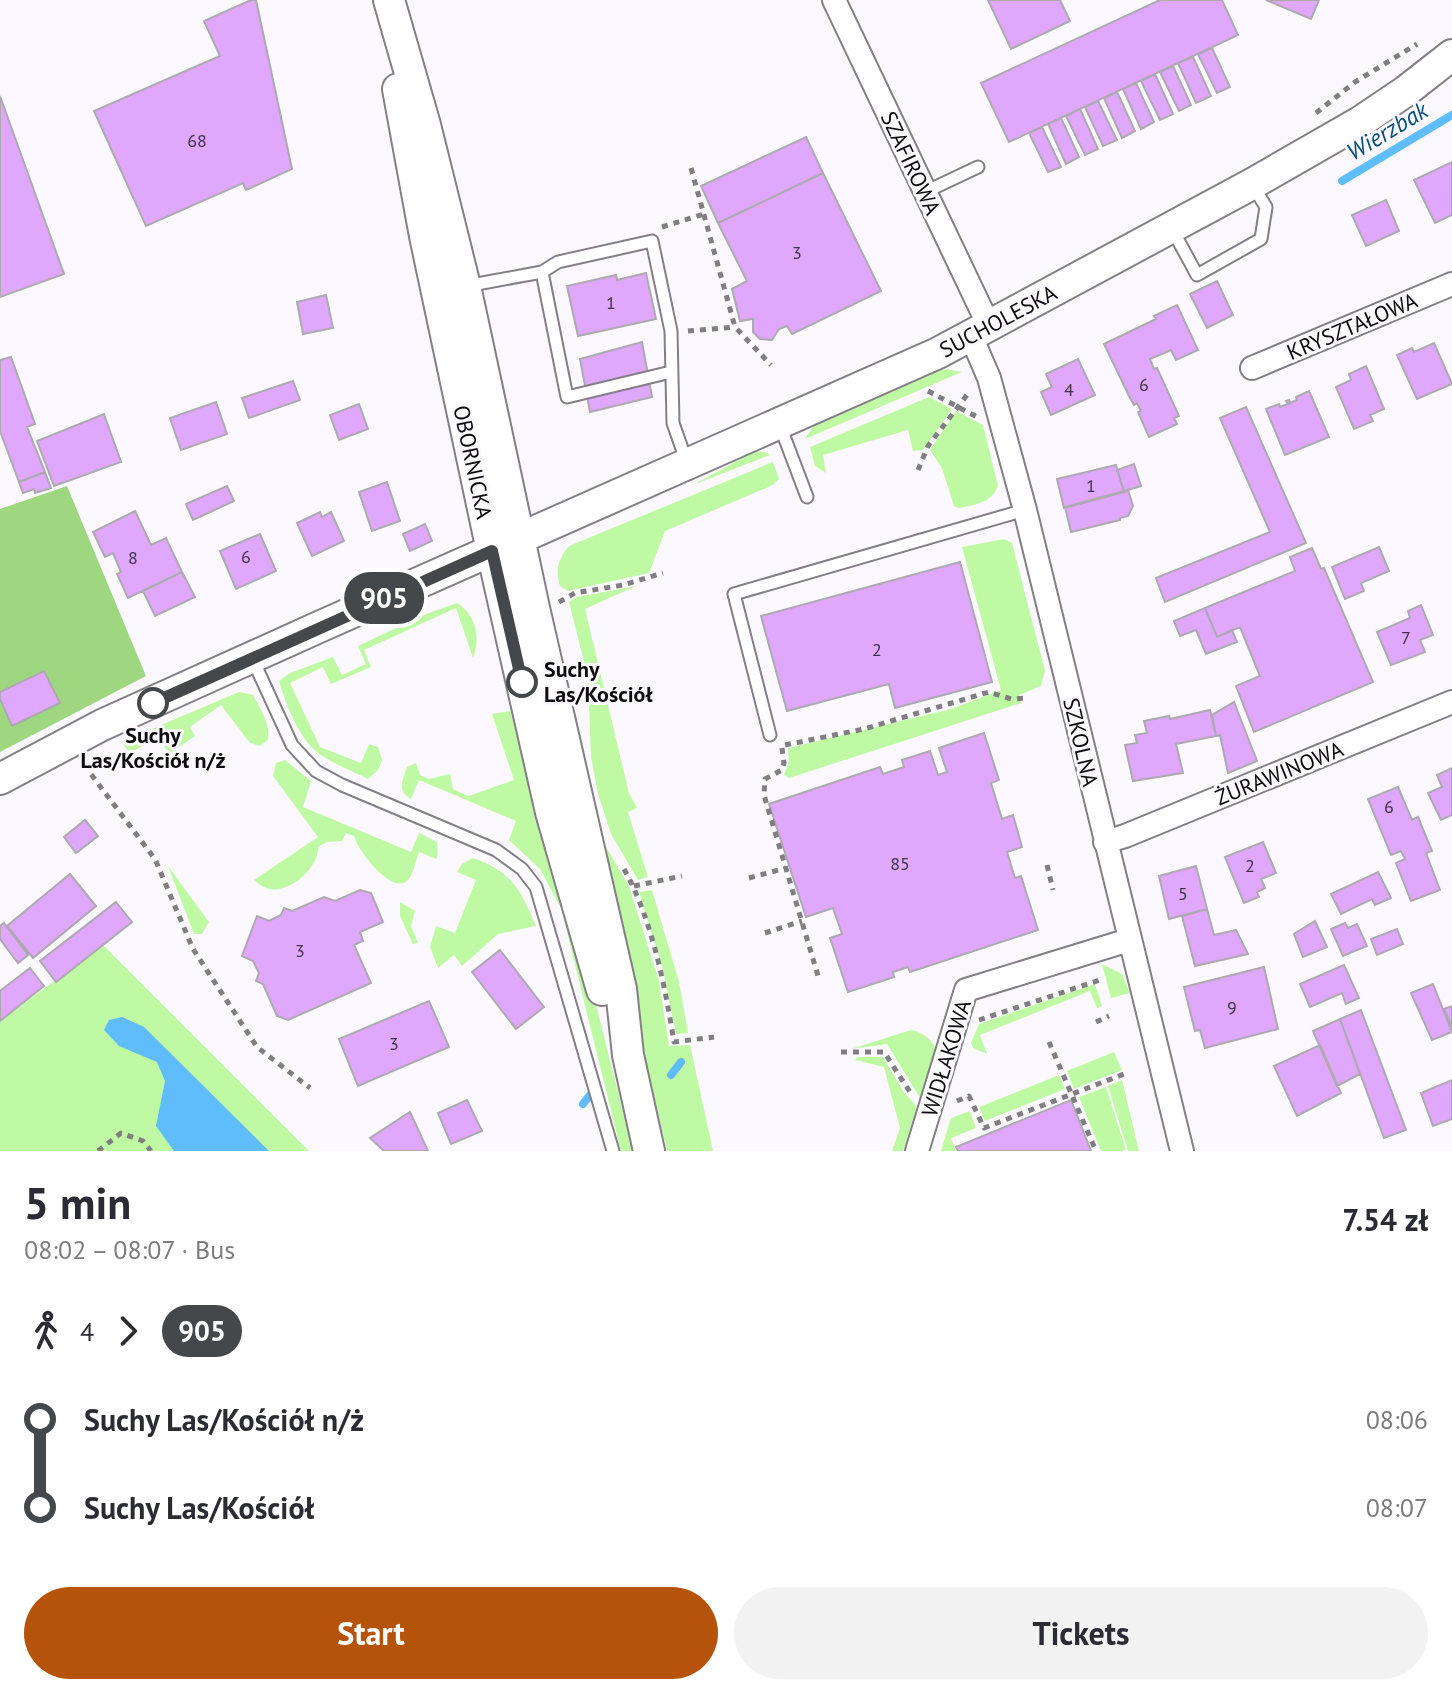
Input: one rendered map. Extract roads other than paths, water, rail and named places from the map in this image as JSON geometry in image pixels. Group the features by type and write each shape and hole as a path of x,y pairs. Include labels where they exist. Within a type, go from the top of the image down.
{"main road":[{"name":"OBORNICKA","path":"387,0 403,125 433,272 621,989 628,1055 649,1151"},
{"name":"OBORNICKA","path":"387,0 425,125 465,286 505,545"},
{"name":"SUCHOLESKA","path":"0,779 62,745 251,658 867,386 980,331 1360,122 1452,55"}],"street":[{"name":"SZAFIROWA","path":"834,0 925,192 980,331"},
{"name":"KRYSZTAŁOWA","path":"1252,368 1452,284"},
{"name":"SZKOLNA","path":"980,331 989,378 1025,510 1182,1151"},
{"name":"ŻURAWINOWA","path":"1105,842 1452,702"},
{"name":"WIDŁAKOWA","path":"917,1151 966,990 1129,940"}],"lane":[{"path":"925,192 978,167"},
{"path":"1172,228 1197,275 1210,268 1261,239 1266,207 1252,184"},
{"path":"433,272 450,283 465,286 542,272 558,262 652,241 671,331 673,423 687,463"},
{"path":"542,272 567,397 671,372"},
{"path":"778,423 807,497"},
{"path":"770,735 734,594 1025,510"},
{"path":"251,658 292,745 316,771 496,850 522,869 536,887 613,1151"}],"water":[{"path":"122,1017 144,1027 269,1151 174,1151 156,1126 165,1081 157,1062 119,1046 104,1030 109,1020"}],"waterway":[{"name":"Wierzbak","path":"1342,181 1452,115"},
{"path":"671,1075 681,1062"},
{"path":"583,1104 590,1095"}],"place":[{"name":"Suchy Las/Kościół","path":"522,682"},
{"name":"Suchy Las/Kościół n/ż","path":"153,703"}]}
